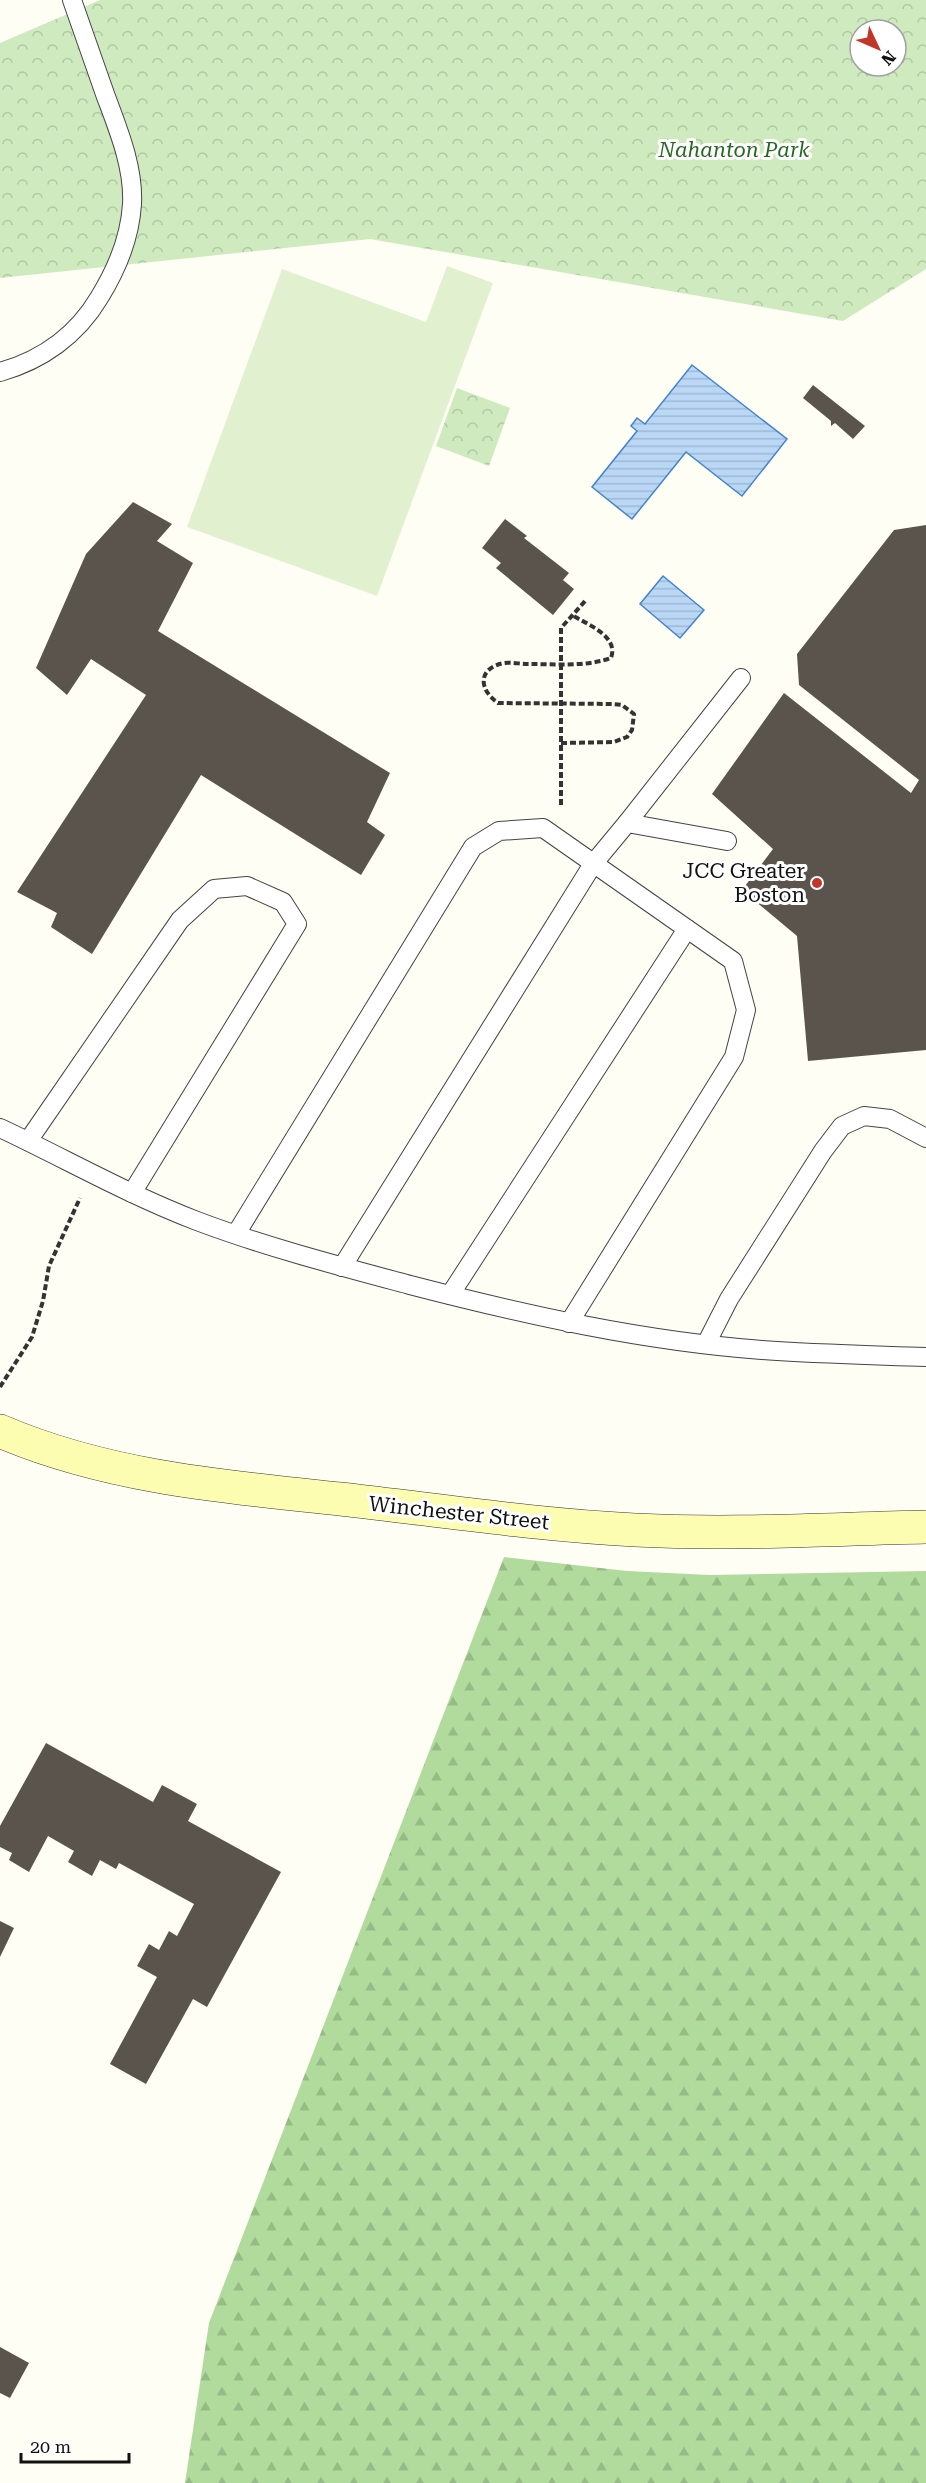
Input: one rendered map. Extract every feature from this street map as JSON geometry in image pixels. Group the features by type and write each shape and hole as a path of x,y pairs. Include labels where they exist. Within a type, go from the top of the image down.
{"street":[{"name":"Winchester Street","path":"0,1431 94,1462 167,1478 596,1528 703,1533 926,1527"}],"lane":[{"path":"0,372 19,366 46,352 63,341 89,315 117,266 129,229 132,204 131,184 125,156 72,0"},
{"path":"342,1267 592,864 741,678"},
{"path":"627,823 727,841"},
{"path":"236,1234 472,847 499,831 543,828 734,961 746,1010 734,1057 570,1323"},
{"path":"28,1141 180,920 214,889 247,886 283,902 297,924 132,1193"},
{"path":"450,1295 687,929"},
{"path":"706,1344 735,1289 823,1151 842,1126 864,1116 890,1119 926,1138"},
{"path":"0,1128 132,1193 198,1221 342,1267 450,1295 570,1323 652,1338 761,1350 926,1357"}],"path":[{"path":"558,839 561,628 586,600"},
{"path":"561,743 614,742 627,737 634,723 634,714 622,705 498,703 484,690 483,682 486,673 502,663 561,664 603,662 611,658 614,652 612,643 603,633 572,615"},
{"path":"0,1387 32,1337 43,1301 49,1266 92,1173"}],"green space":[{"name":"Nahanton Park","path":"100,0 926,0 926,269 843,321 370,239 0,278 0,43"},
{"path":"447,266 493,283 377,596 187,527 282,269 426,322"},
{"path":"457,388 510,408 489,466 436,446"},
{"path":"504,1557 627,1571 710,1575 926,1571 926,2483 185,2483 209,2323"}],"water":[{"path":"692,365 787,439 742,496 686,452 632,519 592,487 637,431 631,426 637,418 645,424"},
{"path":"663,576 704,610 680,638 640,604"}],"building":[{"path":"813,385 865,426 853,439 835,423 831,426 831,421 803,398"},
{"path":"133,502 172,524 157,541 193,563 158,631 390,773 367,822 385,835 361,875 201,775 92,954 51,927 57,913 17,892 146,695 91,659 67,695 36,668 86,554"},
{"path":"505,519 527,536 524,538 569,573 563,580 574,589 553,615 496,568 501,563 482,548"},
{"name":"JCC Greater Boston","path":"926,525 926,1050 808,1061 797,936 742,890 773,849 712,794 784,693 911,793 919,780 799,685 797,654 894,530"},
{"path":"46,1743 153,1802 162,1785 197,1804 188,1821 281,1872 207,2007 193,1999 146,2084 110,2064 157,1977 137,1966 149,1944 159,1950 169,1931 177,1936 194,1904 119,1863 116,1869 100,1860 92,1876 68,1862 74,1851 48,1836 29,1872 9,1860 12,1853 0,1847 0,1826"},
{"path":"0,1921 14,1928 0,1957"},
{"path":"0,2347 29,2363 10,2398 0,2393"}],"place":[{"name":"JCC Greater Boston","path":"817,883"}]}
